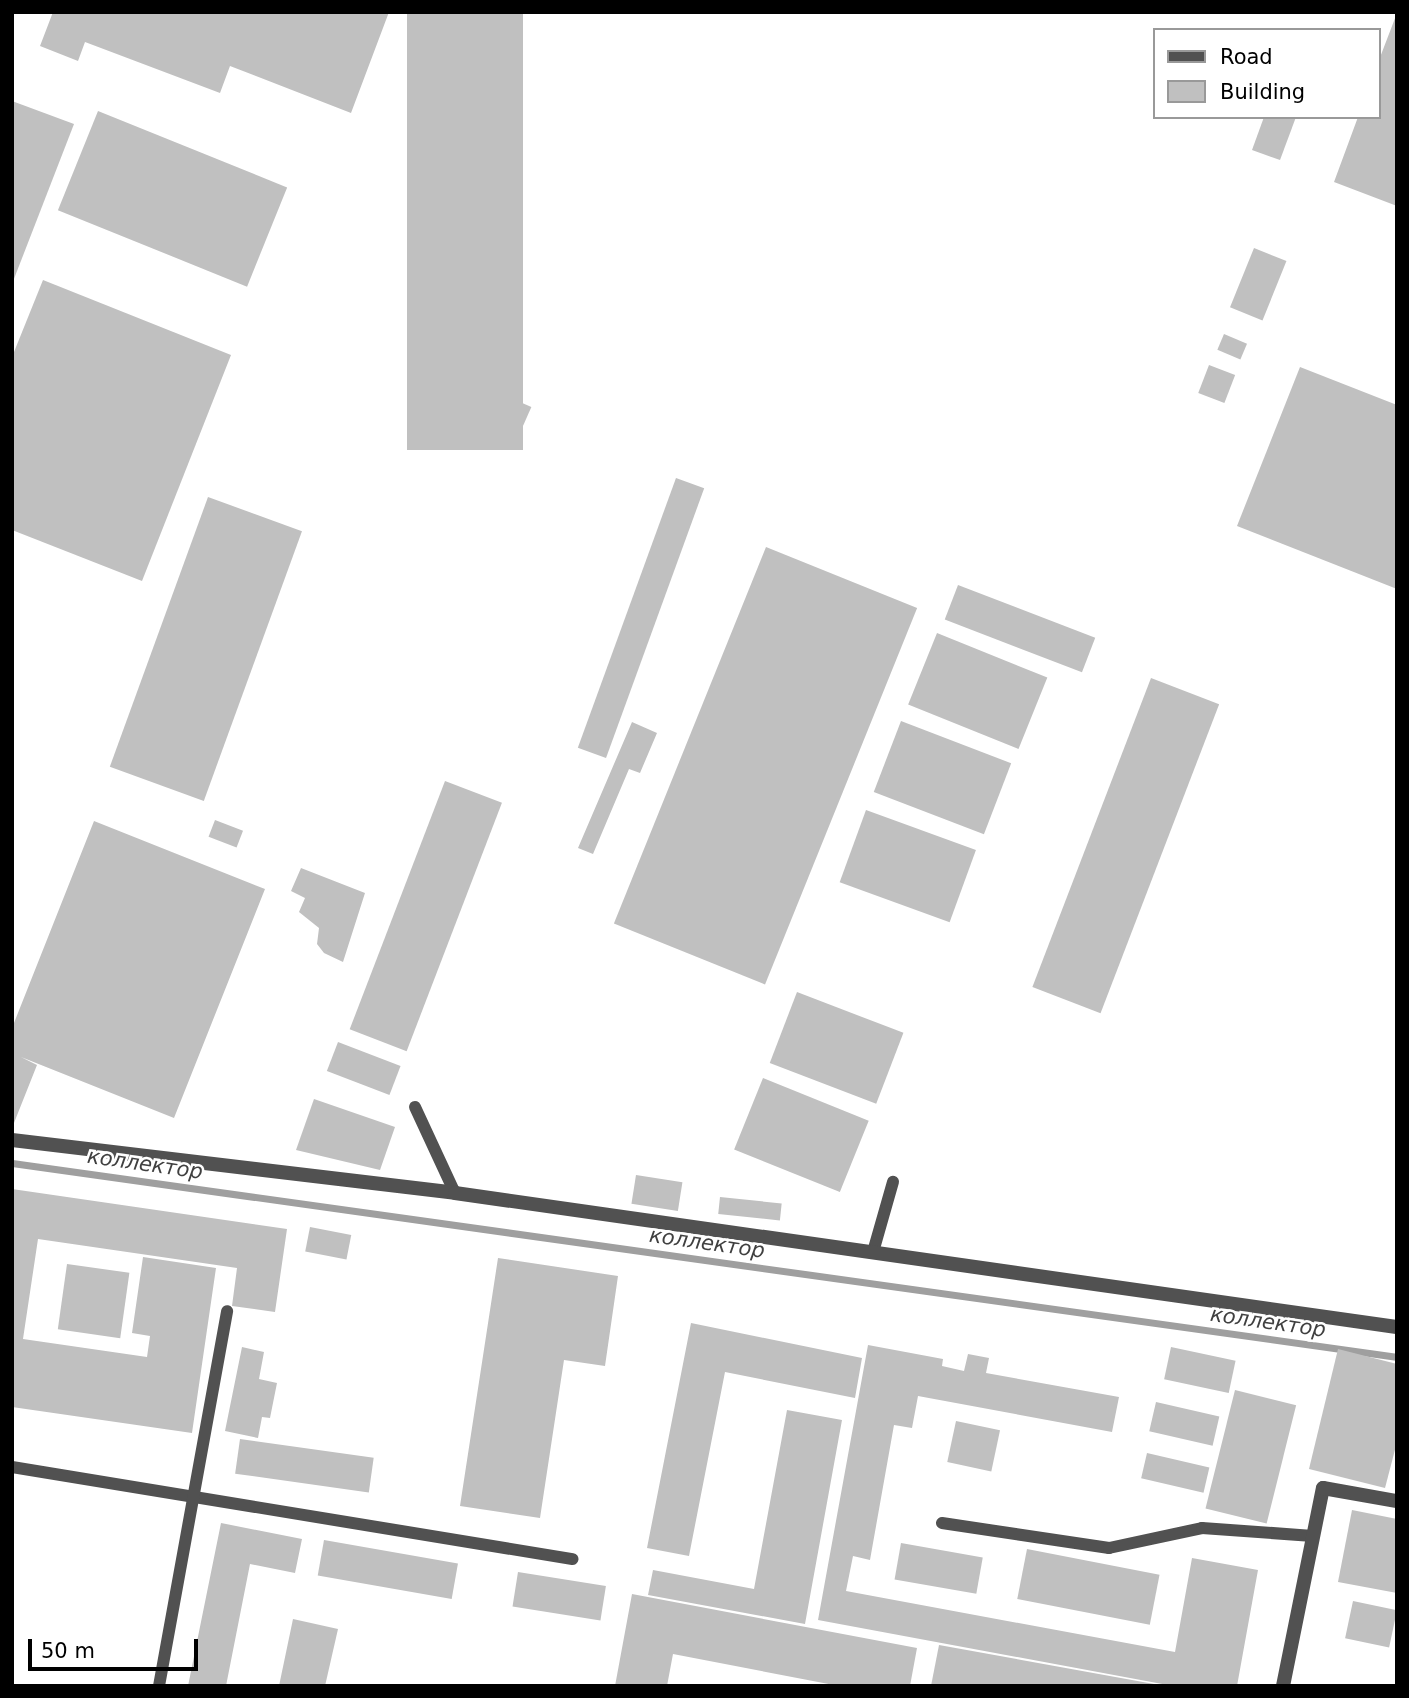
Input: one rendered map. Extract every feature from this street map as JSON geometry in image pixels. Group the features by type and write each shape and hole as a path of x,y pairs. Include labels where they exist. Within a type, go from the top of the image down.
{"street":[{"path":"12,1139 456,1193 1397,1327"},
{"path":"1283,1686 1323,1488 1397,1501"}],"lane":[{"path":"415,1107 456,1193"},
{"path":"873,1252 893,1182"},
{"path":"159,1686 227,1311"},
{"path":"12,1467 193,1493 572,1559"},
{"path":"942,1523 1109,1548 1202,1528 1313,1536"}],"building":[{"path":"53,12 389,12 351,113 230,66 220,93 85,42 78,61 40,46"},
{"path":"407,12 523,12 523,450 407,450"},
{"path":"1397,13 1397,206 1334,182 1357,119 1381,119 1381,55"},
{"path":"12,101 74,124 12,284"},
{"path":"98,111 287,187 247,287 58,210"},
{"path":"1263,119 1295,119 1280,160 1252,150"},
{"path":"1254,248 1286,261 1262,320 1230,307"},
{"path":"43,280 231,355 142,581 12,530 12,357"},
{"path":"1224,334 1247,344 1240,359 1217,350"},
{"path":"1209,365 1235,375 1224,403 1198,393"},
{"path":"1300,367 1397,405 1397,589 1237,526"},
{"path":"493,390 531,407 519,435 480,418"},
{"path":"676,478 704,488 606,758 578,748"},
{"path":"208,497 302,531 204,801 110,767"},
{"path":"766,547 917,608 765,984 614,923"},
{"path":"958,585 1095,638 1082,672 945,620"},
{"path":"937,633 1047,678 1018,749 908,704"},
{"path":"1151,678 1219,704 1101,1013 1032,987"},
{"path":"901,721 1011,763 984,834 874,792"},
{"path":"632,722 657,733 640,773 629,769 593,854 578,848"},
{"path":"445,781 502,803 407,1051 350,1029"},
{"path":"866,810 976,850 950,922 840,882"},
{"path":"215,820 243,831 237,848 209,837"},
{"path":"94,821 265,889 174,1118 21,1057 37,1065 12,1128 12,1028"},
{"path":"301,868 365,893 343,962 324,953 317,944 319,928 299,912 305,898 291,891"},
{"path":"797,992 903,1033 876,1104 770,1063"},
{"path":"338,1042 401,1066 389,1095 327,1071"},
{"path":"763,1078 869,1121 840,1192 734,1149"},
{"path":"314,1099 395,1127 380,1170 296,1150"},
{"path":"636,1175 682,1182 678,1211 631,1204"},
{"path":"12,1189 287,1229 275,1312 232,1306 237,1268 38,1239 23,1339 147,1357 150,1336 132,1333 143,1257 216,1268 192,1433 12,1407"},
{"path":"720,1197 782,1203 780,1220 718,1214"},
{"path":"310,1227 351,1235 346,1260 305,1252"},
{"path":"498,1258 618,1276 605,1366 564,1360 540,1518 460,1506"},
{"path":"67,1264 129,1273 120,1338 58,1329"},
{"path":"691,1323 862,1358 855,1398 725,1372 689,1556 647,1548"},
{"path":"868,1345 943,1359 942,1366 964,1371 968,1354 989,1358 986,1373 1119,1397 1112,1432 918,1396 912,1428 894,1425 870,1560 853,1556 846,1591 1175,1652 1192,1558 1258,1570 1237,1686 1173,1686 818,1620"},
{"path":"242,1347 264,1352 259,1379 277,1383 270,1418 262,1417 258,1438 225,1431"},
{"path":"1171,1347 1236,1361 1229,1393 1164,1379"},
{"path":"1338,1349 1397,1364 1397,1442 1385,1488 1309,1469"},
{"path":"1235,1390 1296,1405 1267,1524 1205,1508"},
{"path":"1156,1402 1219,1417 1213,1446 1149,1431"},
{"path":"787,1410 842,1420 805,1624 648,1595 653,1570 754,1589"},
{"path":"956,1421 1000,1430 991,1471 947,1462"},
{"path":"240,1439 374,1458 369,1492 235,1474"},
{"path":"1147,1453 1209,1467 1204,1493 1141,1478"},
{"path":"1352,1510 1397,1519 1397,1593 1338,1582"},
{"path":"221,1523 302,1539 295,1573 250,1564 226,1686 188,1686"},
{"path":"324,1540 458,1564 452,1599 318,1575"},
{"path":"901,1543 983,1557 976,1594 895,1579"},
{"path":"1027,1549 1160,1575 1150,1625 1017,1599"},
{"path":"518,1572 606,1586 600,1620 513,1607"},
{"path":"632,1594 917,1648 910,1686 839,1686 673,1654 667,1686 615,1686"},
{"path":"1353,1601 1397,1610 1389,1648 1345,1638"},
{"path":"293,1619 338,1629 325,1686 279,1686"},
{"path":"939,1645 1154,1684 1154,1686 931,1686"}],"waterway":[{"name":"коллектор","path":"12,1163 1397,1357"}]}
